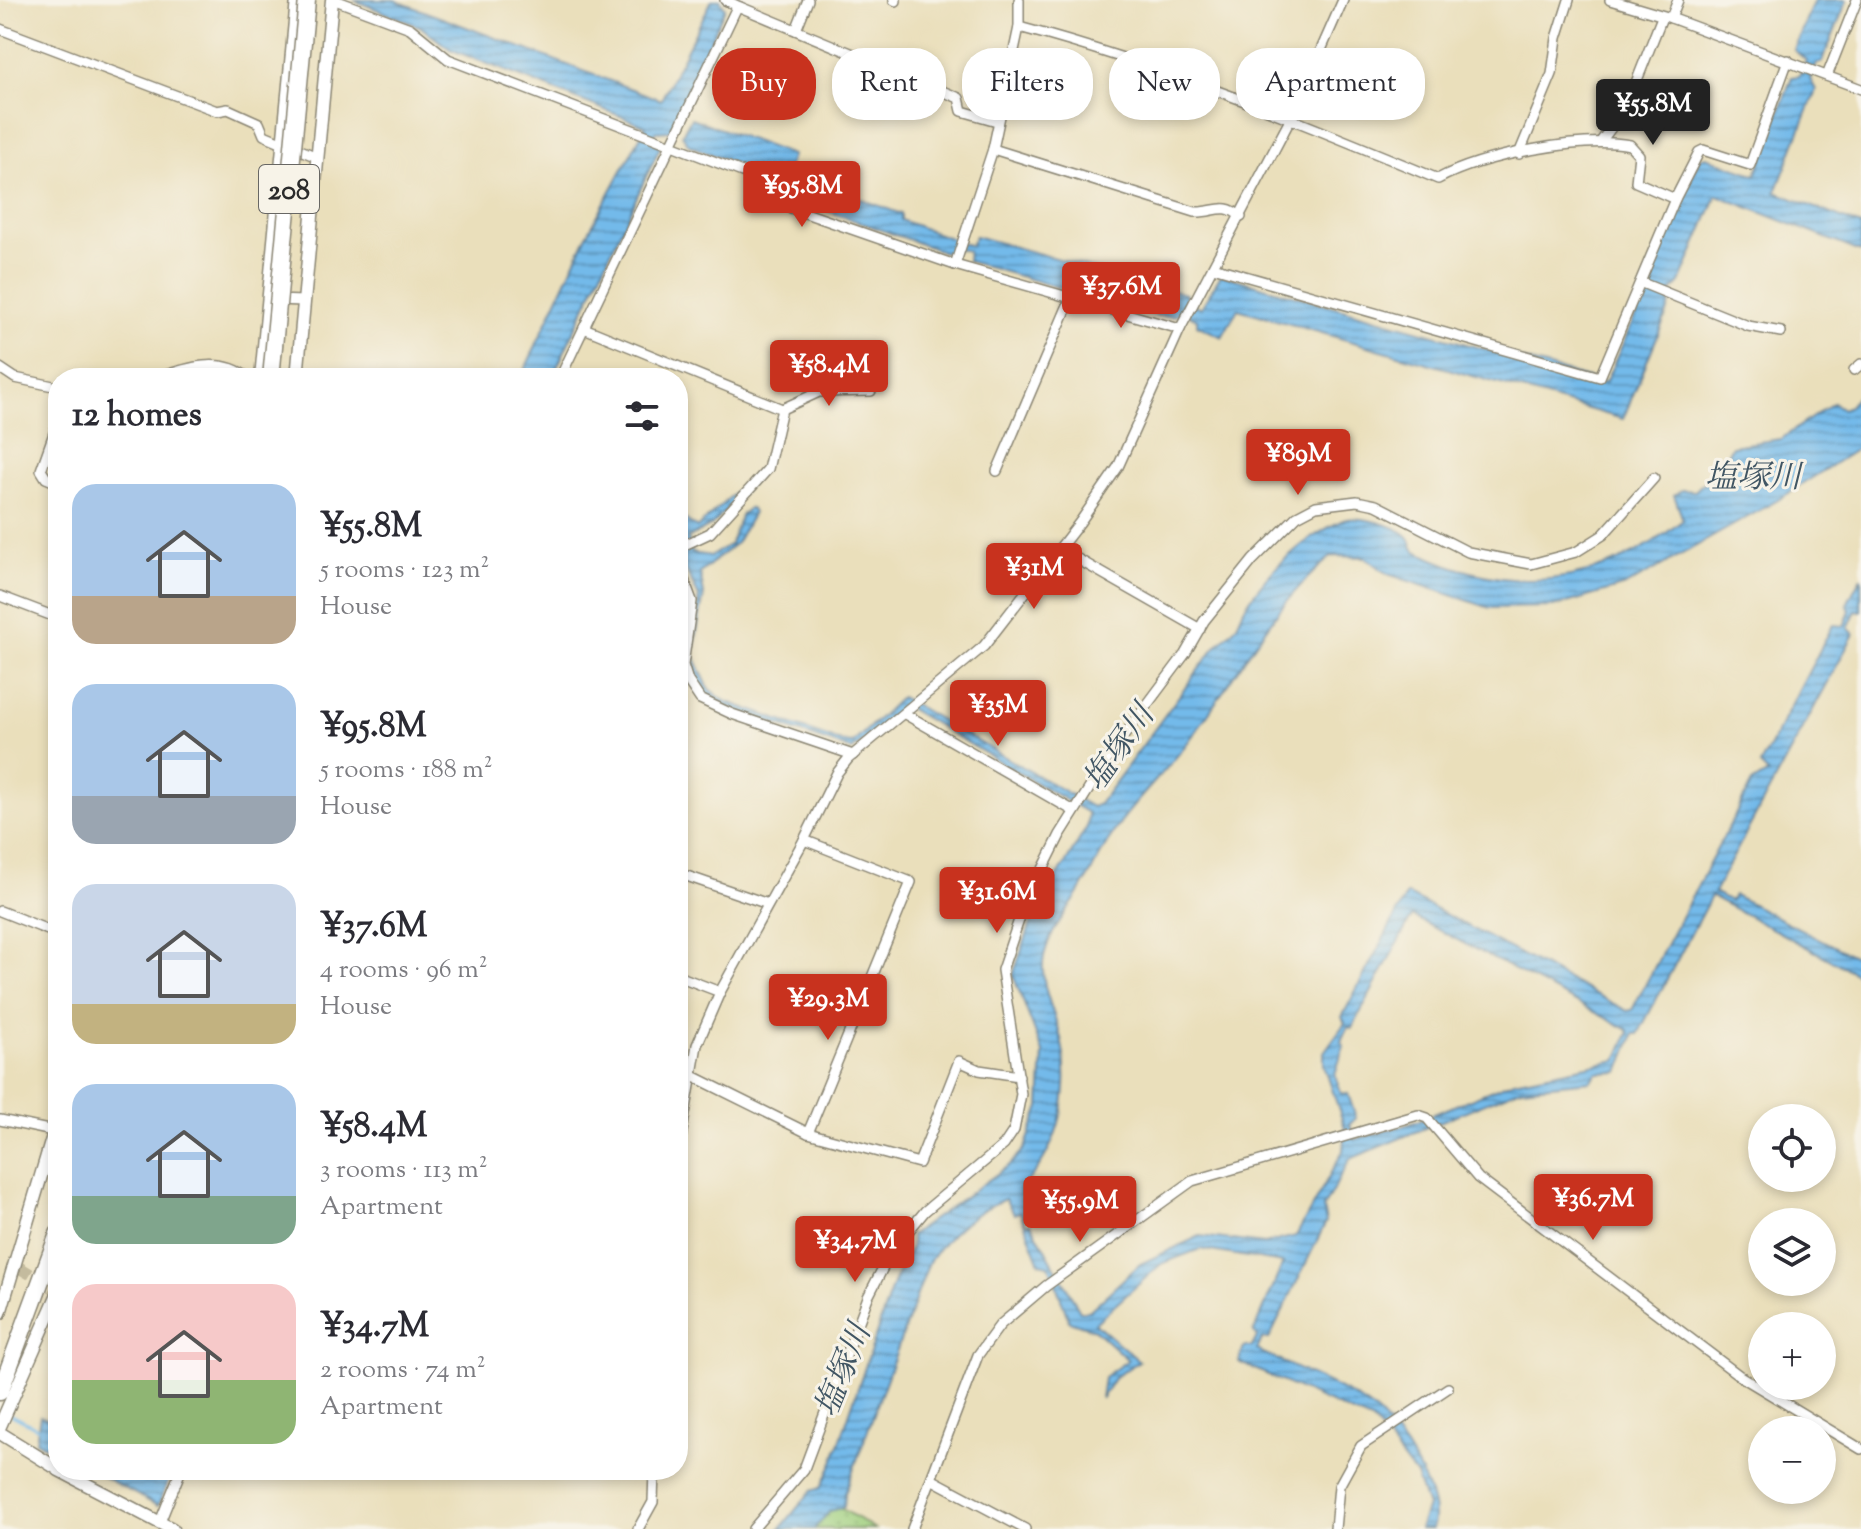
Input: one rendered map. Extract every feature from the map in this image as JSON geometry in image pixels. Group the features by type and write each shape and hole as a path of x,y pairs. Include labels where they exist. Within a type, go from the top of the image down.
{"highway":[{"name":"208","path":"272,368 307,0"},
{"path":"0,1392 48,1264"}],"main road":[{"path":"262,368 297,0"},
{"path":"298,368 334,0"},
{"path":"0,1313 48,1158"},
{"path":"0,1426 48,1312"},
{"path":"0,1433 48,1463"},
{"path":"78,1480 172,1529"}],"street":[{"path":"334,0 410,28 448,59 768,182 791,208 1071,298 1182,325"},
{"path":"725,0 959,98 962,111 997,121"},
{"path":"796,30 808,0"},
{"path":"958,261 993,149 1019,27 1019,0"},
{"path":"1322,48 1343,0"},
{"path":"1519,154 1552,74 1557,38 1569,0"},
{"path":"1610,0 1788,60 1861,89"},
{"path":"1602,140 1626,108 1666,17 1678,0"},
{"path":"1823,74 1857,0"},
{"path":"565,368 732,13 740,7"},
{"path":"1019,27 1087,45 1236,98"},
{"path":"0,29 217,111 228,109 259,123 264,135 317,157"},
{"path":"1213,267 1600,377 1646,284 1675,199 1699,152 1703,150 1750,165 1788,60"},
{"path":"688,1102 697,1045 720,992 804,840 837,773 853,755 984,646 1060,549 1118,467 1182,325 1290,120"},
{"path":"1296,120 1438,179 1467,164 1519,154 1602,140 1630,145 1639,155 1636,182 1675,199"},
{"path":"993,149 1195,212 1223,206 1232,208 1241,217"},
{"path":"1646,284 1748,326 1781,332"},
{"path":"997,471 1071,298"},
{"path":"267,300 304,301"},
{"path":"584,328 682,368"},
{"path":"185,368 193,365 226,368"},
{"path":"0,368 15,378 48,385"},
{"path":"688,371 782,409 819,392 871,391"},
{"path":"688,543 710,533 768,469 782,409"},
{"path":"48,450 41,470 48,479"},
{"path":"753,1529 793,1484 812,1454 868,1297 891,1252 925,1211 1004,1145 1014,1130 1021,1094 1002,970 1022,911 1074,811 1200,629 1253,560 1297,516 1316,506 1357,501 1376,505 1468,552 1531,564 1576,552 1603,535 1654,478"},
{"path":"1060,549 1200,629"},
{"path":"688,590 692,601 688,629"},
{"path":"0,596 48,614"},
{"path":"688,681 700,699 732,714 853,755"},
{"path":"905,714 1074,811"},
{"path":"804,840 911,882 808,1133"},
{"path":"688,876 768,904"},
{"path":"0,911 48,930"},
{"path":"688,980 720,992"},
{"path":"693,1076 808,1133 919,1163 959,1061 979,1070 1019,1076"},
{"path":"912,1529 978,1355 1000,1325 1046,1286 1192,1181 1418,1115 1427,1118 1478,1178 1740,1376 1861,1449"},
{"path":"0,1120 48,1126"},
{"path":"1335,1529 1339,1486 1361,1446 1448,1388"},
{"path":"931,1479 1025,1529"},
{"path":"160,1522 177,1480"},
{"path":"638,1529 653,1502 654,1480"}],"green space":[{"path":"832,1508 842,1509 875,1529 805,1529"}],"water":[{"path":"354,0 394,0 661,100 712,0 720,0 725,8 670,131 656,132 653,138 661,145 557,368 526,368 586,237 646,126 450,49 421,27"},
{"path":"1814,0 1847,0 1822,63 1817,63 1810,79 1816,90 1776,192 1861,226 1861,252 1717,195 1680,283 1671,292 1669,308 1623,419 1238,309 1222,337 1197,325 1197,319 1182,311 1174,316 1158,316 967,261 968,251 955,248 950,254 791,198 777,181 689,145 682,135 691,118 792,155 787,172 901,214 901,220 971,246 975,236 1186,294 1186,301 1201,308 1221,275 1605,383 1645,295 1652,293 1655,267 1699,159 1706,157 1756,175 1792,77 1800,76 1806,60 1794,50"},
{"name":"塩塚川","path":"1861,391 1861,446 1778,500 1625,586 1553,607 1490,608 1388,574 1364,557 1332,556 1290,597 1185,746 1123,819 1047,947 1043,974 1063,1049 1065,1093 1055,1135 1046,1155 1020,1189 1025,1223 1031,1224 1080,1311 1089,1311 1140,1264 1200,1236 1264,1244 1296,1236 1343,1151 1345,1128 1324,1065 1324,1052 1345,1023 1342,1017 1407,894 1627,1011 1632,1010 1752,783 1768,773 1760,765 1833,625 1844,626 1850,610 1847,604 1861,577 1861,611 1856,610 1848,628 1854,634 1714,892 1730,901 1734,895 1861,960 1861,976 1711,896 1638,1034 1634,1034 1619,1072 1597,1073 1590,1081 1521,1088 1350,1159 1323,1208 1326,1222 1269,1339 1262,1339 1257,1350 1347,1393 1383,1419 1406,1447 1425,1482 1434,1515 1432,1529 1419,1529 1427,1506 1416,1476 1375,1423 1239,1362 1244,1347 1252,1347 1257,1337 1254,1332 1283,1263 1200,1249 1161,1264 1095,1323 1139,1361 1115,1377 1101,1399 1104,1377 1128,1360 1095,1330 1069,1321 1049,1265 1040,1263 1020,1212 1014,1214 1005,1199 962,1224 929,1262 845,1493 844,1507 830,1511 814,1529 780,1529 811,1491 821,1488 832,1465 894,1281 911,1248 911,1235 1011,1164 1025,1148 1040,1107 1043,1053 1013,975 1033,918 1087,827 1088,813 906,707 852,750 729,708 706,695 698,685 690,656 699,597 688,574 688,538 692,553 711,556 730,544 741,515 750,508 753,513 736,543 700,573 704,594 693,654 709,689 725,701 841,742 853,743 901,697 1092,807 1099,804 1211,653 1236,626 1245,607 1266,579 1288,556 1327,528 1348,519 1376,522 1404,533 1418,552 1453,567 1487,576 1521,580 1588,572 1620,560 1683,520 1674,495 1682,490 1695,491 1719,468 1732,446 1781,439 1833,403 1843,409","holes":["1412,916 1629,1032 1617,1060 1514,1081 1410,1124 1354,1140 1350,1124 1356,1118 1348,1094 1341,1093 1335,1074 1344,1046 1341,1041 1348,1027 1352,1028"]},
{"path":"757,472 757,477 712,525 688,538 688,521 697,528"},
{"path":"40,1416 48,1420 48,1448 36,1441"},
{"path":"110,1480 169,1480 158,1506"}],"waterway":[{"path":"10,1414 39,1429"}],"tunnel":[{"path":"20,1268 48,1284"}]}
